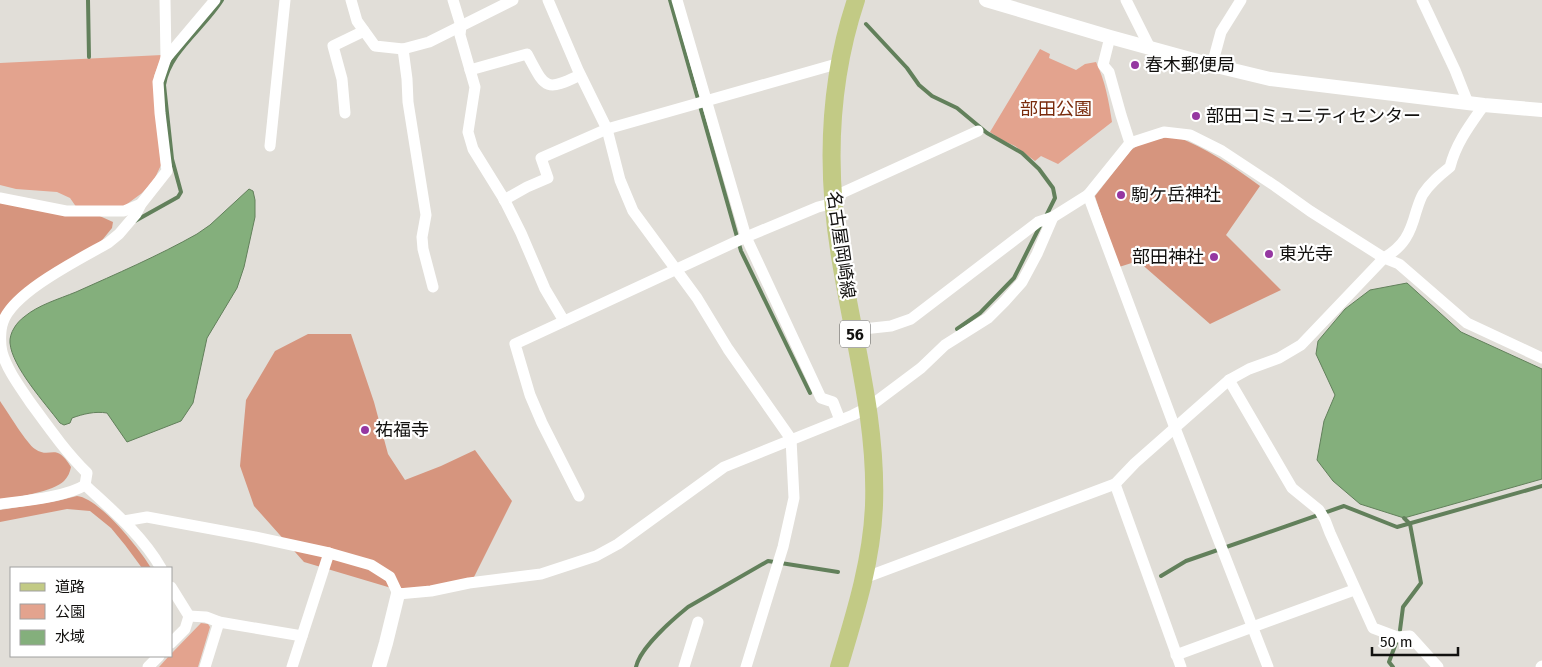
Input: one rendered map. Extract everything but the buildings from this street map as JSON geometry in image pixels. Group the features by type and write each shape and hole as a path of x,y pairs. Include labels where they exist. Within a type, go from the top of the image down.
{"main road":[{"name":"名古屋岡崎線","path":"839,667 864,578 874,505 868,407 841,260 834,200 831,150 840,63 856,0"}],"street":[{"path":"0,504 31,500 77,490 85,485 87,473 68,455 10,371 2,352 3,322 10,310 32,288 108,243 119,234 167,171 158,82 166,58 165,0"},
{"path":"166,58 215,0"},
{"path":"270,146 285,0"},
{"path":"351,0 357,22 375,46 403,49 429,42 513,0"},
{"path":"453,0 461,26 460,35 475,87 468,132 473,149 504,200 521,233 544,289 564,321"},
{"path":"548,0 580,75 606,129 620,180 633,211 696,298 728,349 791,439 794,498 783,547 746,667"},
{"path":"677,0 708,100 746,237 821,398 832,402 840,420"},
{"path":"986,0 1110,37 1270,79 1484,105 1542,110"},
{"path":"1126,0 1150,48"},
{"path":"1212,65 1221,32 1241,0"},
{"path":"1422,0 1455,70 1468,103"},
{"path":"345,113 342,79 332,46 364,31"},
{"path":"1110,37 1103,65 1108,72 1130,143"},
{"path":"403,49 408,102 426,215 422,237 423,250 433,287"},
{"path":"470,70 527,54 541,80 546,83 554,86 561,85 580,75"},
{"path":"504,200 548,178 541,158 606,129 840,63"},
{"path":"864,578 1115,484 1135,463 1230,380 1249,369 1279,358 1301,345 1384,258 1395,252 1402,245 1413,224 1423,194 1436,177 1450,167 1454,152 1460,141 1484,105"},
{"path":"579,496 530,395 515,344 746,237 834,200 978,131"},
{"path":"854,330 891,326 911,319 1038,222 1053,217 1088,195 1130,143 1164,132 1190,135 1222,151 1310,212 1384,258 1399,264 1467,323 1542,358"},
{"path":"1088,195 1175,428 1268,667"},
{"path":"0,198 66,211 124,211 141,204"},
{"path":"398,594 432,591 469,583 541,574 596,556 618,544 724,467 853,415 868,407 920,368 945,345 988,318 1006,302 1022,282 1053,217"},
{"path":"1230,380 1292,488 1319,510 1325,520 1372,628 1397,637 1410,636 1438,667"},
{"path":"1115,484 1181,667"},
{"path":"85,485 124,520 152,554 159,567"},
{"path":"124,520 147,517 246,535 329,553 370,565 384,573 390,577 398,594 379,667"},
{"path":"292,667 329,553"},
{"path":"172,589 189,616 185,629 172,642"},
{"path":"1176,655 1354,590"},
{"path":"189,616 206,617 218,622 302,636"},
{"path":"204,667 218,622"},
{"path":"684,667 698,622"},
{"path":"148,667 158,657"}],"green space":[{"name":"部田公園","path":"1040,49 1050,54 1049,58 1076,70 1085,64 1096,62 1104,84 1111,114 1112,122 1058,164 1041,156 1035,161 1015,146 990,132"},
{"path":"162,55 154,76 161,165 154,180 142,193 123,207 77,208 70,198 57,192 16,189 0,185 0,63"},
{"path":"201,623 208,624 210,627 198,667 159,667 168,657 172,657 172,653"}],"shaded area":[{"path":"1174,136 1208,151 1260,186 1226,235 1281,290 1210,324 1138,261 1119,267 1095,196 1131,150 1143,142"},
{"path":"0,199 93,213 113,222 112,228 99,244 0,319"},
{"path":"308,334 351,334 374,402 388,454 405,480 475,450 512,501 474,577 446,585 398,590 304,562 254,506 240,466 246,400 275,351"},
{"path":"0,401 31,446 40,452 57,453 66,459 71,469 67,478 59,485 15,498 0,500"},
{"path":"77,496 96,505 129,537 150,567 141,567 111,528 90,511 67,509 0,522 0,510"}],"water":[{"path":"249,189 253,191 255,200 255,217 244,267 237,288 207,338 193,403 181,421 127,442 107,413 85,414 72,418 70,423 64,425 60,423 23,374 12,353 11,335 16,325 21,319 42,306 137,264 197,234 210,225"},
{"path":"1407,283 1461,332 1542,369 1542,479 1404,518 1360,504 1333,481 1317,460 1324,421 1335,395 1316,354 1318,341 1345,309 1370,290"}],"waterway":[{"path":"88,0 89,57"},
{"path":"135,221 178,197 181,192 172,159 164,85 167,73 180,51 222,0"},
{"path":"670,0 741,251 810,393"},
{"path":"866,24 907,68 919,85 932,96 957,108 987,133 1022,153 1039,169 1053,188 1055,198 1046,216"},
{"path":"957,329 980,313 1014,278 1040,226"},
{"path":"1161,576 1186,561 1344,506 1397,527 1542,486"},
{"path":"1400,630 1403,607 1421,583 1410,524 1404,518"},
{"path":"636,667 650,643 688,607 768,561 838,572"},
{"path":"1393,667 1389,662 1396,643"}],"place":[{"name":"春木郵便局","path":"1135,65"},
{"name":"部田コミュニティセンター","path":"1196,116"},
{"name":"駒ケ岳神社","path":"1121,195"},
{"name":"東光寺","path":"1269,254"},
{"name":"部田神社","path":"1214,257"},
{"name":"祐福寺","path":"365,430"}]}
